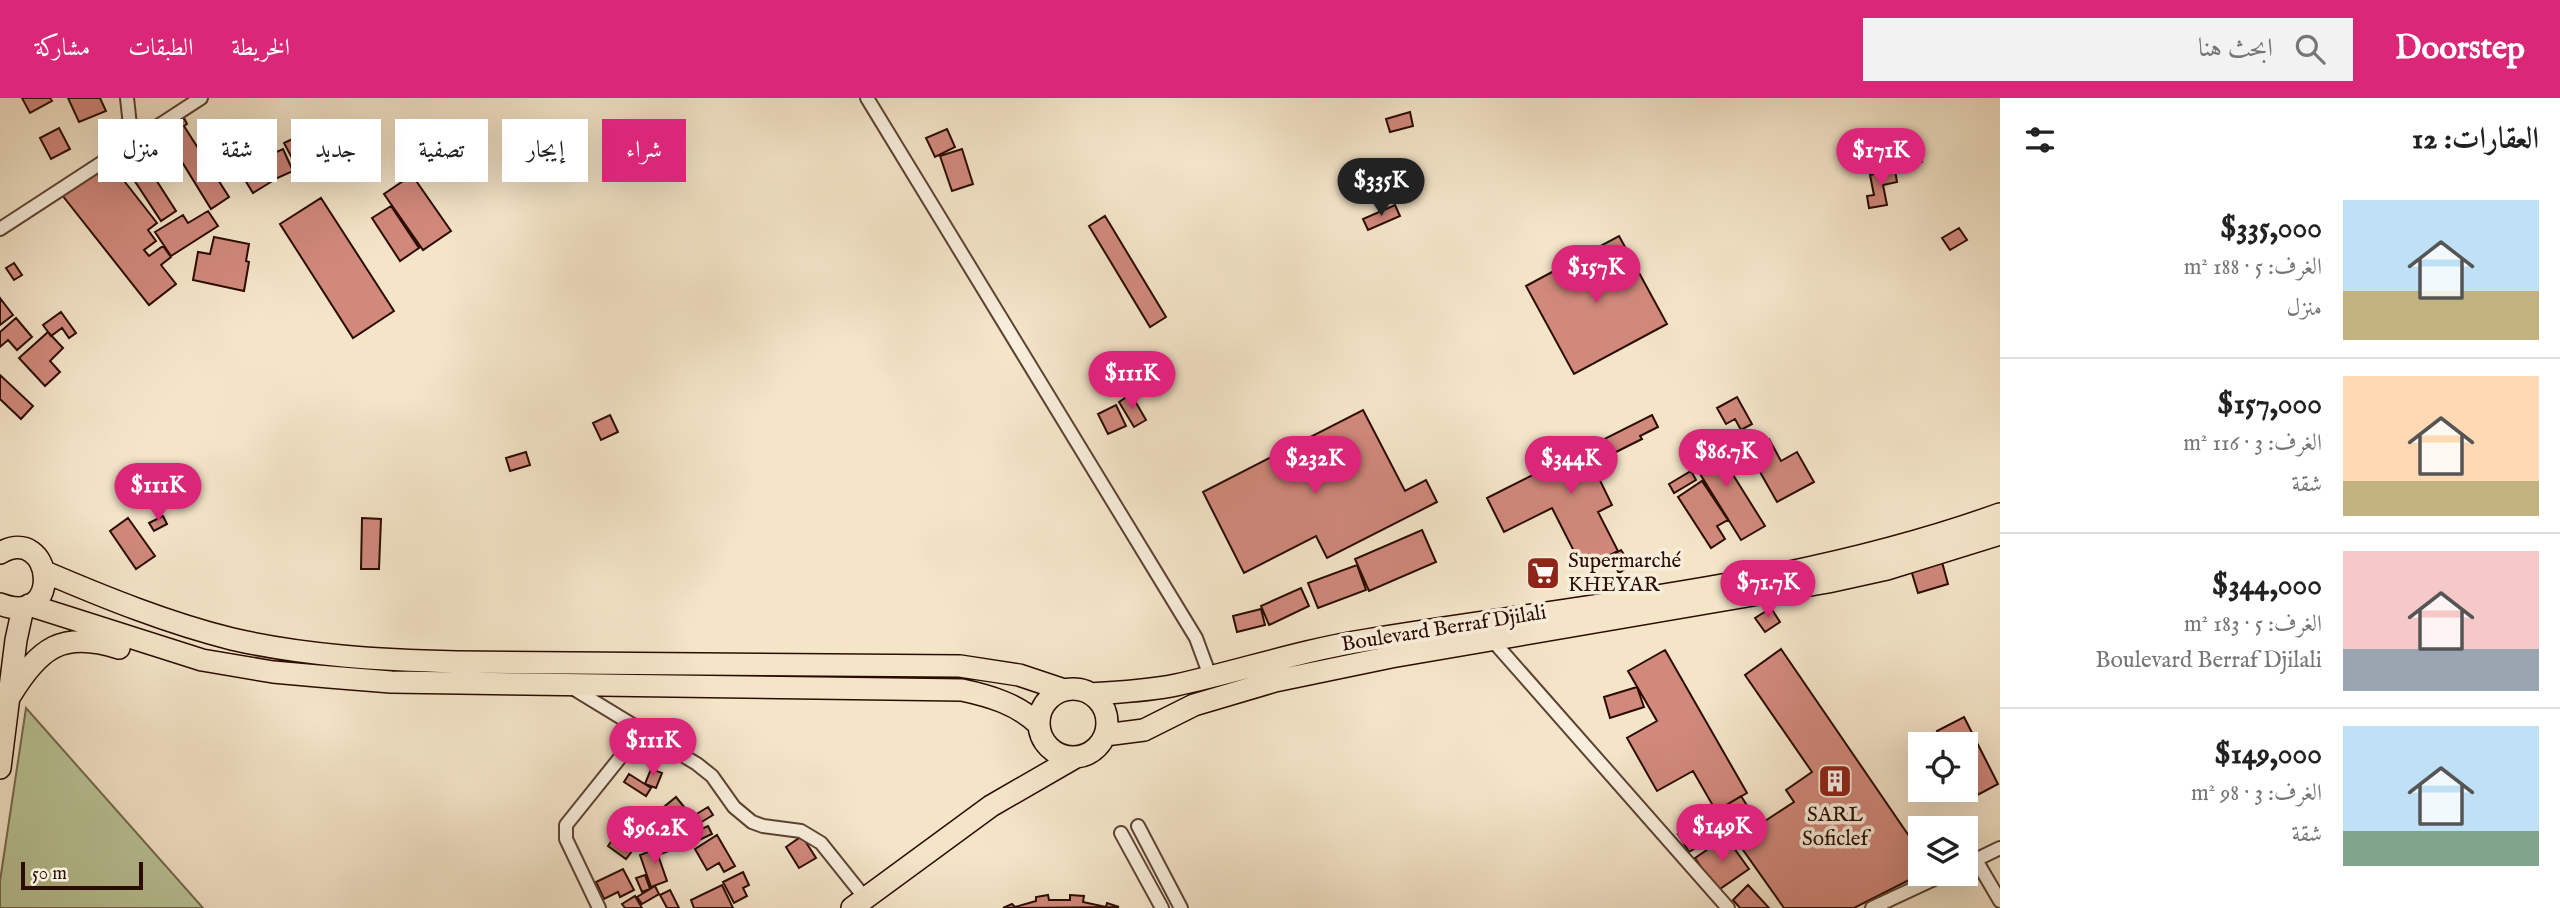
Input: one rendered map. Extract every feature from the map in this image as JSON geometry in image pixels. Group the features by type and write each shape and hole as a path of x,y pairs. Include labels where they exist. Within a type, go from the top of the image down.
{"highway":[{"name":"Boulevard Berraf Djilali","path":"1091,694 1155,689 1362,640 1717,586 1804,570 1936,537 2000,514"},
{"name":"Boulevard Berraf Djilali","path":"1105,736 1144,730 1201,703 1275,681 1391,657 1493,642 1829,582 1887,569 2000,534"},
{"path":"0,768 16,640 26,606 43,591 46,572 40,560 30,552 18,548 2,550"},
{"path":"46,572 96,594 181,625 233,639 329,655 457,662 960,666 1019,674 1064,690 1083,690 1091,694 1104,708 1107,726 1105,736 1093,751 1076,757 991,806 859,903"},
{"path":"0,604 11,608 26,606 202,660 273,671 391,682 962,690 995,698 1030,716 1038,724 1044,742 1050,749 1058,754 1076,757"},
{"path":"10,696 38,656 49,648 76,640 107,644 221,675 289,685 337,689 391,682"},
{"path":"1038,724 1042,706 1048,699 1064,690"}],"street":[{"path":"127,98 129,119"},
{"path":"169,119 201,98"},
{"path":"867,98 1196,638 1210,676"},
{"path":"0,229 98,165"},
{"path":"1493,642 1728,908"},
{"path":"566,684 697,764 712,776 734,807 752,822 801,831 821,843 859,903"},
{"path":"599,908 566,839 566,825 627,749 631,737 629,723"},
{"path":"1138,827 1181,908"},
{"path":"1121,833 1162,908"},
{"path":"1978,859 2000,848"},
{"path":"1978,871 2000,901"},
{"path":"1872,908 1919,886"}],"green space":[{"path":"26,708 203,908 0,908 0,881"}],"building":[{"path":"22,98 50,98 52,101 30,113"},
{"path":"68,98 100,98 106,111 79,122"},
{"path":"1410,112 1413,126 1390,132 1386,119"},
{"path":"182,119 197,147 197,182 219,182 229,197 211,209 183,164"},
{"path":"59,128 70,149 51,159 40,138"},
{"path":"947,129 955,147 935,157 926,138"},
{"path":"291,140 291,156 284,143"},
{"path":"1919,148 1922,162 1907,165 1904,150"},
{"path":"283,149 291,172 277,178 277,152"},
{"path":"962,149 973,184 952,191 940,156"},
{"path":"98,166 98,182 125,182 157,223 148,230 156,241 144,250 149,256 163,246 171,257 161,265 176,284 149,305 62,195"},
{"path":"1895,170 1897,182 1883,185 1887,205 1869,208 1867,196 1874,195 1870,175"},
{"path":"135,182 157,182 176,211 161,221"},
{"path":"246,182 271,182 253,193"},
{"path":"402,182 417,182 451,231 423,250 384,194"},
{"path":"321,198 394,311 353,338 280,224"},
{"path":"1395,205 1400,216 1368,230 1363,219"},
{"path":"391,206 419,248 400,261 372,218"},
{"path":"208,211 218,226 171,256 155,232 183,215 188,223"},
{"path":"1105,216 1166,317 1150,327 1089,226"},
{"path":"1959,228 1967,240 1950,250 1942,238"},
{"path":"1619,236 1667,324 1574,374 1526,286"},
{"path":"214,237 249,244 244,291 193,280 198,252 210,254"},
{"path":"14,263 22,275 14,280 6,268"},
{"path":"0,298 13,315 0,325"},
{"path":"61,312 76,333 69,338 62,328 51,336 43,325"},
{"path":"16,318 32,337 17,350 8,340 0,347 0,332"},
{"path":"48,332 63,348 50,361 60,372 45,386 19,358"},
{"path":"0,375 33,406 21,419 0,399"},
{"path":"1131,394 1146,420 1134,427 1119,402"},
{"path":"1737,397 1752,424 1741,430 1735,419 1726,424 1717,408"},
{"path":"1116,405 1126,426 1108,434 1098,414"},
{"path":"1363,410 1405,491 1426,480 1437,502 1327,558 1316,536 1244,573 1203,492"},
{"path":"610,415 618,432 601,440 593,423"},
{"path":"1652,415 1658,427 1640,436 1642,439 1592,464 1612,505 1598,512 1618,551 1583,569 1552,508 1504,532 1487,498"},
{"path":"1710,438 1765,526 1741,540 1687,453"},
{"path":"1769,439 1781,461 1797,452 1814,482 1777,502 1748,451"},
{"path":"526,452 530,465 510,471 506,458"},
{"path":"1691,471 1696,480 1674,493 1669,484"},
{"path":"1702,481 1728,520 1717,526 1725,539 1711,548 1678,497"},
{"path":"163,516 167,524 154,531 149,523"},
{"path":"128,518 155,556 136,569 110,531"},
{"path":"362,518 381,519 379,569 361,569"},
{"path":"1422,530 1436,562 1369,591 1355,559"},
{"path":"1621,550 1631,565 1619,573 1609,557"},
{"path":"1942,562 1948,584 1918,593 1911,570"},
{"path":"1357,565 1366,590 1318,608 1308,583"},
{"path":"1301,588 1309,606 1269,625 1261,606"},
{"path":"1771,608 1780,622 1765,632 1755,618"},
{"path":"1261,609 1265,625 1237,632 1233,616"},
{"name":"SARL Soficlef","path":"1781,649 1908,834 1908,881 1854,908 1784,908 1736,840 1794,802 1786,790 1812,772 1745,675"},
{"path":"1665,650 1747,793 1716,811 1693,771 1657,791 1627,738 1657,721 1628,671"},
{"path":"1637,687 1644,707 1610,718 1604,697"},
{"path":"1964,717 1972,732 1938,732"},
{"path":"1978,745 1998,784 1978,795"},
{"path":"651,769 662,773 656,788 645,784"},
{"path":"629,774 651,788 646,796 624,782"},
{"path":"1741,796 1753,815 1689,852 1678,834"},
{"path":"676,797 698,824 680,838 659,811"},
{"path":"708,807 713,815 700,823 695,815"},
{"path":"625,822 644,835 626,859 608,846"},
{"path":"708,826 712,834 693,843 689,835"},
{"path":"717,835 735,866 724,872 719,863 707,870 695,849"},
{"path":"802,836 816,858 799,868 786,847"},
{"path":"1726,837 1749,869 1717,891 1695,858"},
{"path":"667,845 669,851 658,855 667,881 651,887 640,855"},
{"path":"623,869 634,890 620,897 618,892 604,899 596,882"},
{"path":"743,872 749,885 743,888 747,896 734,903 723,882"},
{"path":"645,875 650,889 642,892 636,878"},
{"path":"722,885 733,908 694,908 691,900"},
{"path":"1748,885 1769,908 1740,908 1733,900"},
{"path":"655,886 659,894 642,904 637,897"},
{"path":"670,890 679,908 667,908 660,895"},
{"path":"1048,895 1049,900 1070,900 1070,895 1084,896 1083,902 1106,907 1107,903 1119,907 1003,908 1036,901 1036,897"},
{"path":"635,896 642,908 625,908 622,904"}],"place":[{"name":"Supermarché KHEYAR","path":"1543,573"},
{"name":"SARL Soficlef","path":"1835,781"}]}
